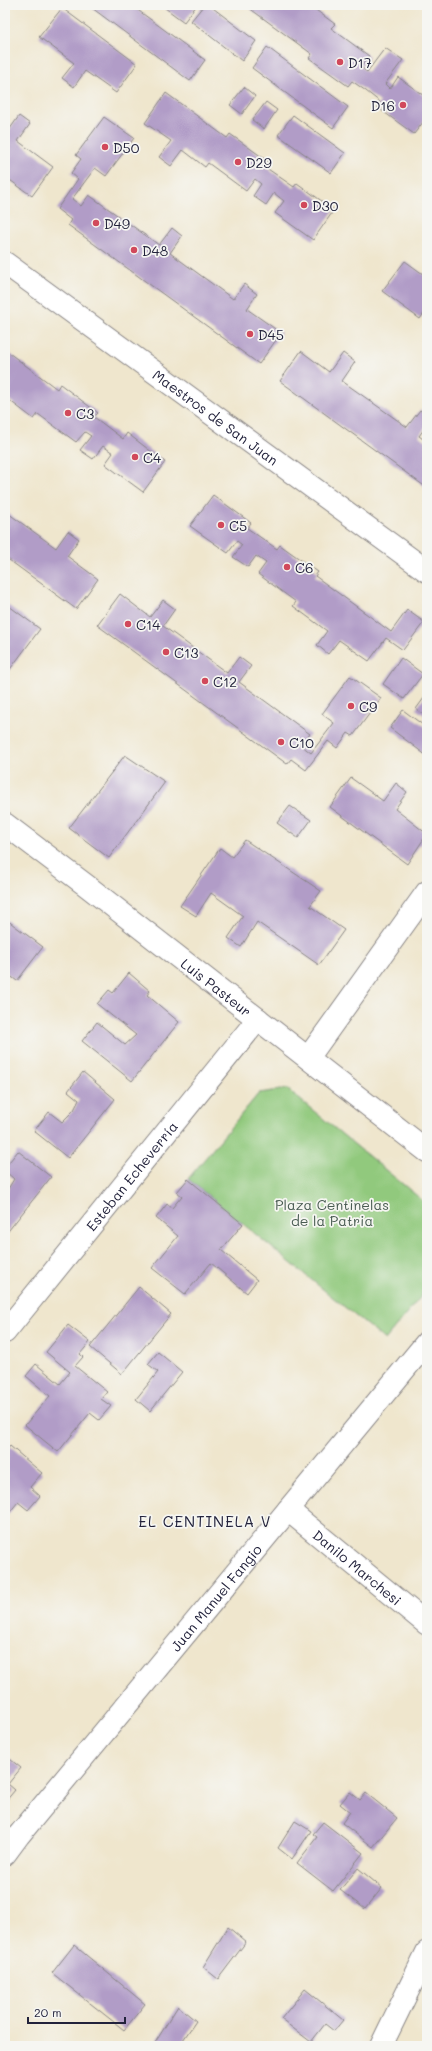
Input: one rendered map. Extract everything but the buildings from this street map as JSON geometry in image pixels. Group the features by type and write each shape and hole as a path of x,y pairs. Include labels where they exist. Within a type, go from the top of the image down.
{"street":[{"name":"Maestros de San Juan","path":"5,263 427,571"},
{"name":"Luis Pasteur","path":"5,824 427,1151"},
{"path":"308,1058 427,892"},
{"name":"Esteban Echeverría","path":"5,1332 258,1019"},
{"name":"Juan Manuel Fangio","path":"5,1854 24,1828 427,1342"},
{"name":"Danilo Marchesi","path":"288,1510 427,1624"},
{"path":"381,2046 427,1952"}],"green space":[{"name":"Plaza Centinelas de la Patria","path":"287,1089 427,1204 427,1289 385,1340 188,1179 259,1093"}],"place":[{"name":"D17","path":"340,62"},
{"name":"D16","path":"403,105"},
{"name":"D50","path":"105,147"},
{"name":"D29","path":"238,162"},
{"name":"D30","path":"304,205"},
{"name":"D49","path":"96,223"},
{"name":"D48","path":"134,250"},
{"name":"D45","path":"250,334"},
{"name":"C3","path":"68,413"},
{"name":"C4","path":"135,457"},
{"name":"C5","path":"221,525"},
{"name":"C6","path":"287,567"},
{"name":"C14","path":"128,624"},
{"name":"C13","path":"166,652"},
{"name":"C12","path":"205,681"},
{"name":"C9","path":"351,706"},
{"name":"C10","path":"281,742"}],"district":[{"name":"EL CENTINELA V","path":"205,1521"}]}
